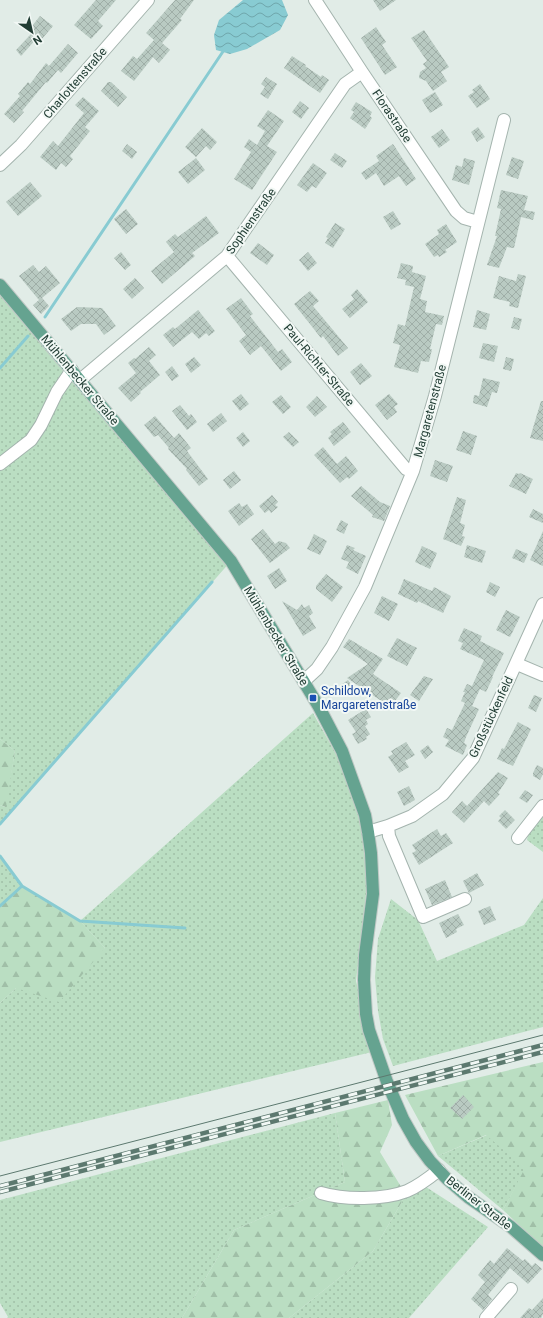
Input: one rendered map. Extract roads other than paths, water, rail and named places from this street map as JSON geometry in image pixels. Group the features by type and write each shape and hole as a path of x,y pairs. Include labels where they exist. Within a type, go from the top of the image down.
{"main road":[{"name":"Mühlenbecker Straße","path":"0,285 231,561 304,681 342,751 365,815 371,853 373,894 365,962 364,980 366,1014 369,1030 387,1082"},
{"name":"Berliner Straße","path":"387,1082 403,1119 416,1142 430,1161 468,1197 511,1227 543,1256"}],"street":[{"name":"Charlottenstraße","path":"0,165 21,145 148,0"},
{"name":"Florastraße","path":"315,0 456,211 464,218 478,222"},
{"name":"Sophienstraße","path":"80,380 227,256 345,84 362,72"},
{"name":"Margaretenstraße","path":"304,681 317,669 332,648 365,587 413,471 435,396 504,120"},
{"name":"Paul-Richter-Straße","path":"227,256 406,469 413,471"},
{"path":"0,464 31,440 41,425 57,392 72,370"},
{"name":"Großstückenfeld","path":"368,832 412,816 443,794 473,758 543,604"},
{"name":"Großstückenfeld","path":"517,664 543,675"},
{"path":"518,838 543,806"},
{"path":"388,826 389,836 422,918 465,899"},
{"path":"320,1193 350,1198 390,1195 407,1191 439,1170"},
{"path":"486,1318 511,1289"}],"water":[{"path":"243,0 282,0 288,15 280,30 247,49 230,54 216,50 214,35 219,20"}],"waterway":[{"path":"45,317 224,50"},
{"path":"0,368 28,336"},
{"path":"0,824 212,582"},
{"path":"0,856 22,886 0,906"},
{"path":"22,886 80,921 185,928"}],"tram line":[{"path":"0,1176 543,1035"}],"railway":[{"path":"0,1186 543,1045"},
{"path":"0,1192 543,1052"}],"place":[{"name":"Schildow, Margaretenstraße","path":"313,698"}]}
